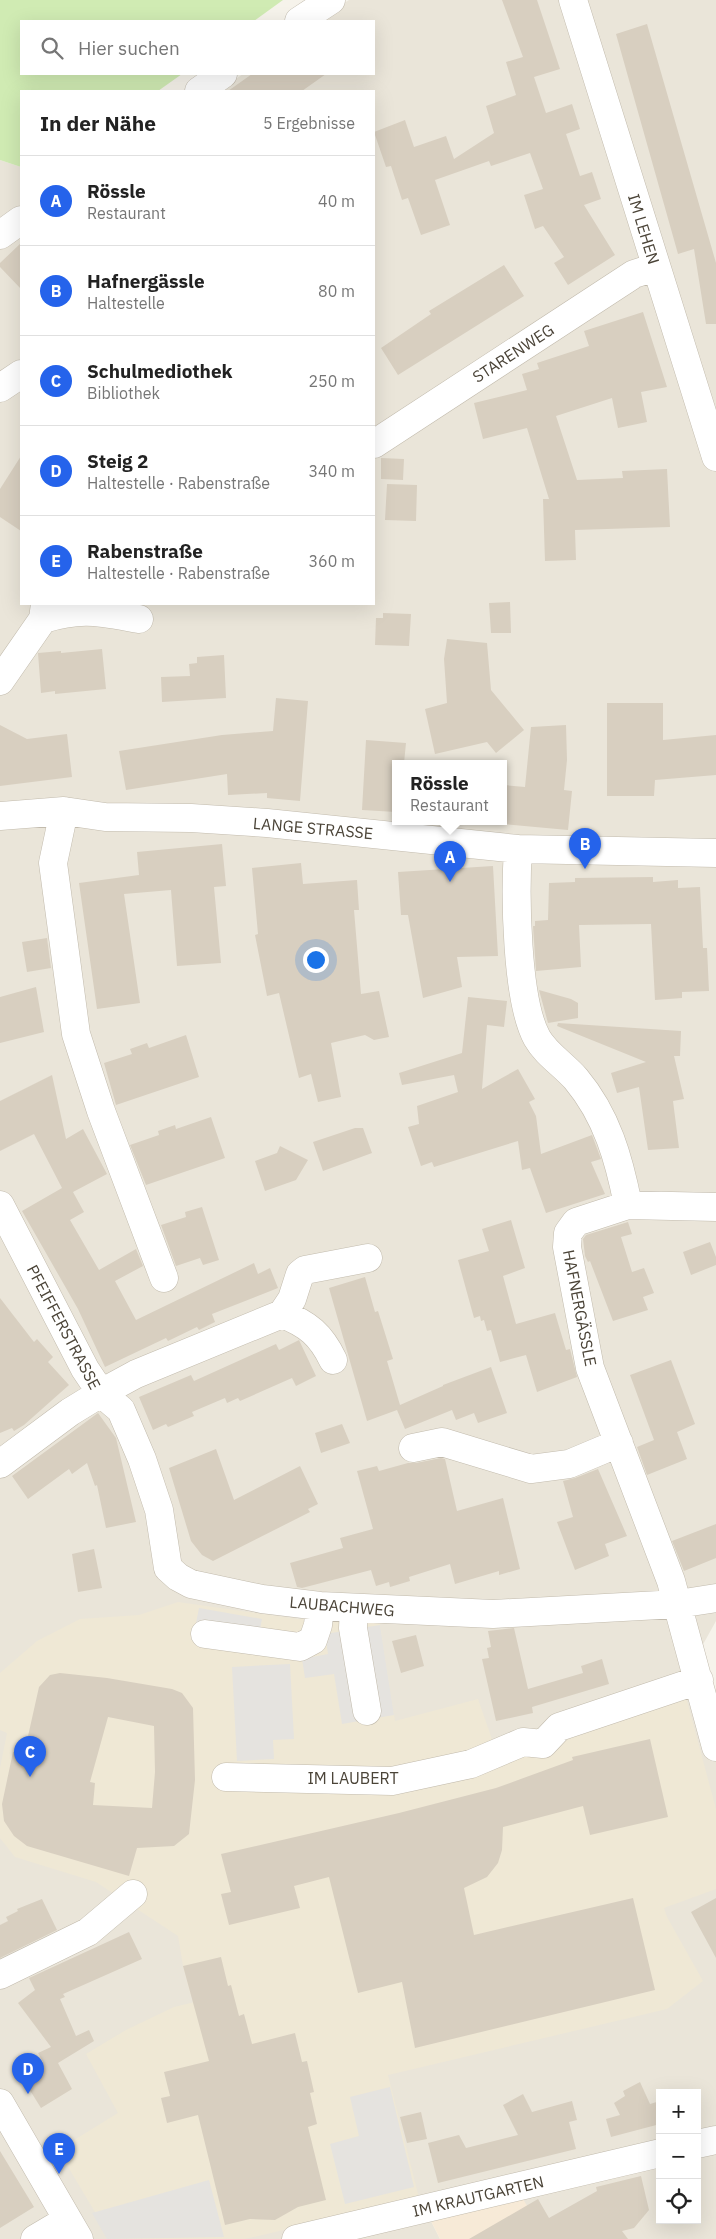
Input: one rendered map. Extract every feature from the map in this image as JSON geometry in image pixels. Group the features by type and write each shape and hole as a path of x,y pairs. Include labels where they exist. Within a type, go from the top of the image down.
{"street":[{"path":"301,20 331,0"},
{"name":"IM LEHEN","path":"573,0 716,457"},
{"path":"200,90 222,75"},
{"path":"0,235 20,221"},
{"name":"STARENWEG","path":"375,443 634,274 656,267"},
{"path":"0,388 20,375"},
{"path":"0,681 44,611 63,613 90,610 139,619"},
{"path":"64,811 52,863 76,1034 101,1111 164,1278"},
{"name":"LANGE STRASSE","path":"0,816 64,811 105,817 191,818 267,824 518,849 716,853"},
{"path":"518,849 516,880 525,1003 537,1038 585,1090 602,1118 620,1164 628,1205 716,1207"},
{"name":"PFEIFFERSTRASSE","path":"0,1205 85,1369 101,1393 70,1412 0,1464"},
{"name":"HAFNERGÄSSLE","path":"628,1205 576,1222 568,1233 566,1247 590,1368 671,1581 716,1747"},
{"path":"101,1393 136,1374 282,1314 292,1299 300,1274 306,1270 368,1258"},
{"path":"282,1314 300,1321 323,1341 333,1360"},
{"name":"LAUBACHWEG","path":"101,1393 122,1410 142,1459 159,1510 168,1568 178,1577 192,1584 262,1599 320,1606 493,1614 678,1604 716,1598"},
{"path":"413,1448 442,1442 532,1469 569,1464 618,1443"},
{"path":"205,1634 300,1647 313,1640 318,1625 320,1606"},
{"path":"354,1608 353,1628 366,1712"},
{"name":"IM LAUBERT","path":"226,1777 392,1780 436,1772 472,1764 523,1742 543,1744 559,1727 699,1680"},
{"path":"0,1975 88,1932 133,1894"},
{"path":"0,2103 73,2229 35,2239"},
{"path":"701,2143 716,2140"},
{"name":"IM KRAUTGARTEN","path":"296,2239 656,2154"}],"shaded area":[{"path":"349,0 716,0 716,1621 701,1648 716,1705 716,2239 547,2239 429,2217 440,2239 0,2239 0,160 20,167 20,605 375,605 375,90 219,90 242,75 375,75 375,20 318,20"},
{"path":"178,1602 298,1619 380,1624 395,1721 478,1699 495,1748 549,1723 680,1675 716,1809 716,1889 664,1908 667,1917 703,1981 667,2009 388,2075 419,2198 245,2239 111,2239 58,2150 118,2113 86,2054 126,2030 174,2007 195,2002 193,1996 191,1996 183,1966 178,1936 96,1882 15,1857 0,1838 0,1768 7,1733 0,1730 0,1673 37,1641 80,1619 139,1615"},
{"path":"199,1608 262,1619 259,1634 196,1623"},
{"path":"380,1625 394,1715 342,1724 334,1674 305,1678 302,1659 328,1654 325,1634"},
{"path":"290,1664 294,1739 273,1740 274,1759 237,1761 232,1667"},
{"path":"390,2087 414,2187 345,2204 330,2144 359,2136 350,2097"},
{"path":"209,2180 224,2237 107,2239 92,2213"},
{"path":"520,2194 547,2239 440,2239 429,2217"}],"green space":[{"path":"0,0 283,0 255,20 20,20 20,75 181,75 159,90 20,90 20,167 0,160"}],"building":[{"path":"502,0 537,0 560,69 534,77 546,113 572,104 580,129 566,134 580,176 592,172 601,199 584,205 615,255 568,285 554,263 564,257 543,226 535,229 524,195 543,189 530,153 491,166 489,161 435,180 450,225 421,235 408,198 402,200 391,166 386,167 375,135 375,132 405,120 414,147 446,136 454,159 494,133 486,106 516,95 506,62 523,57"},
{"path":"647,24 716,263 716,324 706,324 694,249 678,254 616,34"},
{"path":"251,75 325,75 303,90 229,90"},
{"path":"20,244 20,288 0,267 0,263"},
{"path":"504,265 524,296 398,375 381,348 431,314 429,311"},
{"path":"643,312 667,387 641,392 647,422 618,428 612,398 556,416 577,480 623,478 622,471 667,469 670,527 575,530 576,560 545,561 543,499 549,499 527,428 483,439 474,403 527,390 522,374 539,369 537,363 589,346 584,331"},
{"path":"20,458 20,530 0,517 0,489"},
{"path":"381,458 404,459 403,480 381,479"},
{"path":"387,484 417,485 416,521 385,520"},
{"path":"510,602 511,633 491,633 489,603"},
{"path":"383,613 411,614 409,646 375,645 376,618 383,618"},
{"path":"447,639 487,643 491,690 524,730 496,753 487,742 435,754 425,709 447,703 444,659"},
{"path":"102,649 106,689 55,694 55,691 41,693 38,653"},
{"path":"224,655 226,698 162,702 161,677 190,676 189,664 197,663 197,657"},
{"path":"276,698 308,701 300,801 267,798 267,793 228,795 227,774 126,790 119,751 222,735 273,731"},
{"path":"607,703 663,703 663,740 716,735 716,775 655,780 654,796 607,796"},
{"path":"0,725 27,739 67,734 72,777 0,786"},
{"path":"566,725 567,760 564,790 572,791 568,830 507,824 507,785 525,787 531,727"},
{"path":"366,740 406,743 404,760 392,760 392,812 362,810"},
{"path":"222,844 226,886 214,887 221,963 177,966 171,890 124,894 140,1003 97,1009 79,883 139,875 137,852"},
{"path":"301,863 303,884 357,880 359,910 354,910 361,994 379,991 389,1037 374,1040 365,1035 331,1043 341,1097 318,1102 311,1074 299,1078 279,993 267,996 255,935 258,934 252,868"},
{"path":"493,866 498,956 457,957 462,987 423,998 408,915 401,915 398,872"},
{"path":"653,877 653,882 678,880 678,888 700,887 703,948 707,948 709,991 682,992 682,998 655,1000 651,924 579,925 581,967 536,971 533,926 535,926 535,921 548,920 549,883 575,882 575,878"},
{"path":"47,938 51,968 27,972 22,942"},
{"path":"36,987 44,1032 0,1043 0,997"},
{"path":"539,990 571,999 578,1003 578,1018 548,1023"},
{"path":"468,997 507,1001 504,1027 487,1025 482,1089 518,1069 535,1099 529,1102 536,1116 541,1154 592,1135 601,1159 591,1162 605,1194 546,1213 530,1168 522,1170 518,1141 434,1167 432,1162 421,1166 408,1127 419,1124 417,1106 458,1092 454,1075 402,1085 399,1073 462,1053"},
{"path":"558,1023 681,1031 680,1056 674,1056 684,1099 673,1101 679,1148 648,1150 639,1087 617,1093 611,1073 646,1062 557,1026"},
{"path":"186,1035 199,1077 116,1105 104,1063 132,1054 130,1049 147,1043 149,1048"},
{"path":"52,1075 66,1139 83,1129 107,1174 73,1192 84,1212 70,1220 99,1270 136,1249 143,1266 115,1281 136,1320 254,1263 258,1274 270,1268 278,1288 212,1314 215,1322 199,1330 197,1327 168,1341 166,1338 105,1367 78,1309 22,1211 62,1188 34,1134 0,1151 0,1101"},
{"path":"211,1117 225,1158 146,1185 130,1145 159,1135 158,1131 175,1125 176,1129"},
{"path":"355,1128 363,1128 372,1153 323,1171 313,1142"},
{"path":"280,1146 308,1160 296,1180 265,1191 255,1161 277,1153"},
{"path":"202,1207 219,1260 203,1265 200,1258 176,1266 161,1225 186,1217 185,1212"},
{"path":"511,1220 525,1268 503,1276 516,1324 555,1313 566,1350 570,1349 577,1377 537,1392 526,1355 500,1362 491,1330 487,1331 484,1320 481,1321 480,1316 474,1318 458,1260 489,1251 482,1229"},
{"path":"628,1222 632,1234 621,1237 632,1272 644,1268 654,1293 643,1297 648,1310 613,1321 590,1261 588,1262 585,1256 583,1239 586,1235"},
{"path":"710,1242 716,1257 716,1265 691,1275 683,1252"},
{"path":"365,1277 375,1312 378,1311 393,1359 387,1361 400,1405 443,1385 491,1367 507,1413 478,1423 474,1413 456,1420 452,1410 405,1429 397,1410 367,1421 329,1288"},
{"path":"0,1298 34,1342 37,1339 53,1357 48,1362 69,1385 24,1425 14,1431 12,1428 0,1433"},
{"path":"299,1340 316,1376 296,1386 292,1378 240,1401 238,1398 227,1403 225,1398 192,1412 194,1416 168,1427 166,1424 153,1430 139,1397 191,1375 194,1381 276,1344 279,1350"},
{"path":"671,1360 695,1424 677,1432 687,1459 647,1475 637,1447 654,1440 630,1375"},
{"path":"98,1413 116,1438 136,1522 106,1528 97,1485 95,1486 87,1463 72,1474 69,1469 28,1499 12,1476"},
{"path":"342,1424 350,1443 321,1453 315,1433"},
{"path":"216,1449 234,1500 300,1466 318,1504 308,1509 310,1512 213,1561 202,1555 191,1541 169,1468"},
{"path":"445,1459 457,1511 503,1498 520,1569 499,1575 499,1571 455,1584 450,1564 409,1577 410,1581 390,1587 389,1582 376,1586 371,1570 302,1588 297,1587 290,1563 343,1548 340,1538 373,1529 357,1471 377,1466 379,1471 408,1463"},
{"path":"598,1469 627,1536 605,1544 609,1556 575,1570 557,1522 573,1517 563,1481"},
{"path":"716,1524 716,1558 684,1571 672,1541"},
{"path":"94,1549 102,1588 78,1592 72,1554"},
{"path":"514,1628 528,1689 583,1673 581,1666 602,1659 609,1684 532,1707 533,1713 496,1721 482,1659 489,1658 487,1648 491,1647 488,1631"},
{"path":"416,1635 424,1666 401,1673 392,1641"},
{"path":"60,1673 107,1678 172,1689 182,1693 193,1708 195,1780 189,1834 174,1846 137,1848 129,1876 27,1846 14,1836 4,1821 2,1804 13,1752 24,1754 39,1687 50,1675","holes":["108,1717 154,1726 155,1772 152,1808 93,1805 95,1783 90,1782"]},
{"path":"650,1739 668,1817 590,1835 583,1806 503,1827 502,1850 498,1863 487,1877 464,1888 474,1935 633,1898 655,1990 415,2048 402,1982 358,1993 329,1877 294,1886 300,1908 229,1925 221,1894 231,1892 221,1854 399,1813 496,1788 573,1760 572,1757"},
{"path":"716,1898 716,1958 691,1912"},
{"path":"42,1899 57,1930 0,1958 0,1925 8,1921 6,1917 18,1911 17,1909"},
{"path":"129,1932 142,1959 63,1994 65,1997 60,1999 76,2036 89,2030 94,2041 58,2063 72,2089 41,2108 21,2076 43,2062 38,2053 51,2047 18,2003 35,1990 29,1978"},
{"path":"221,1957 228,1986 231,1985 239,2016 244,2014 252,2044 295,2033 302,2062 307,2061 314,2092 310,2093 317,2124 308,2127 326,2200 298,2207 275,2220 250,2219 225,2225 198,2115 167,2123 161,2098 170,2096 164,2072 209,2061 183,1966"},
{"path":"640,2082 650,2104 656,2102 656,2125 611,2137 606,2119 620,2115 614,2103 625,2096 623,2091"},
{"path":"523,2094 532,2112 572,2101 577,2120 569,2122 576,2149 438,2183 428,2143 459,2135 466,2148 518,2135 503,2105"},
{"path":"421,2112 427,2139 407,2143 400,2117"},
{"path":"0,2151 34,2207 0,2228"},
{"path":"641,2176 649,2210 634,2228 622,2231 628,2239 469,2239 538,2199 549,2218 597,2191 596,2187"}],"place":[{"name":"Hafnergässle","path":"585,869"},
{"name":"Rössle","path":"450,882"},
{"name":"Schulmediothek","path":"30,1777"},
{"name":"Steig 2","path":"28,2094"},
{"name":"Rabenstraße","path":"59,2174"}]}
